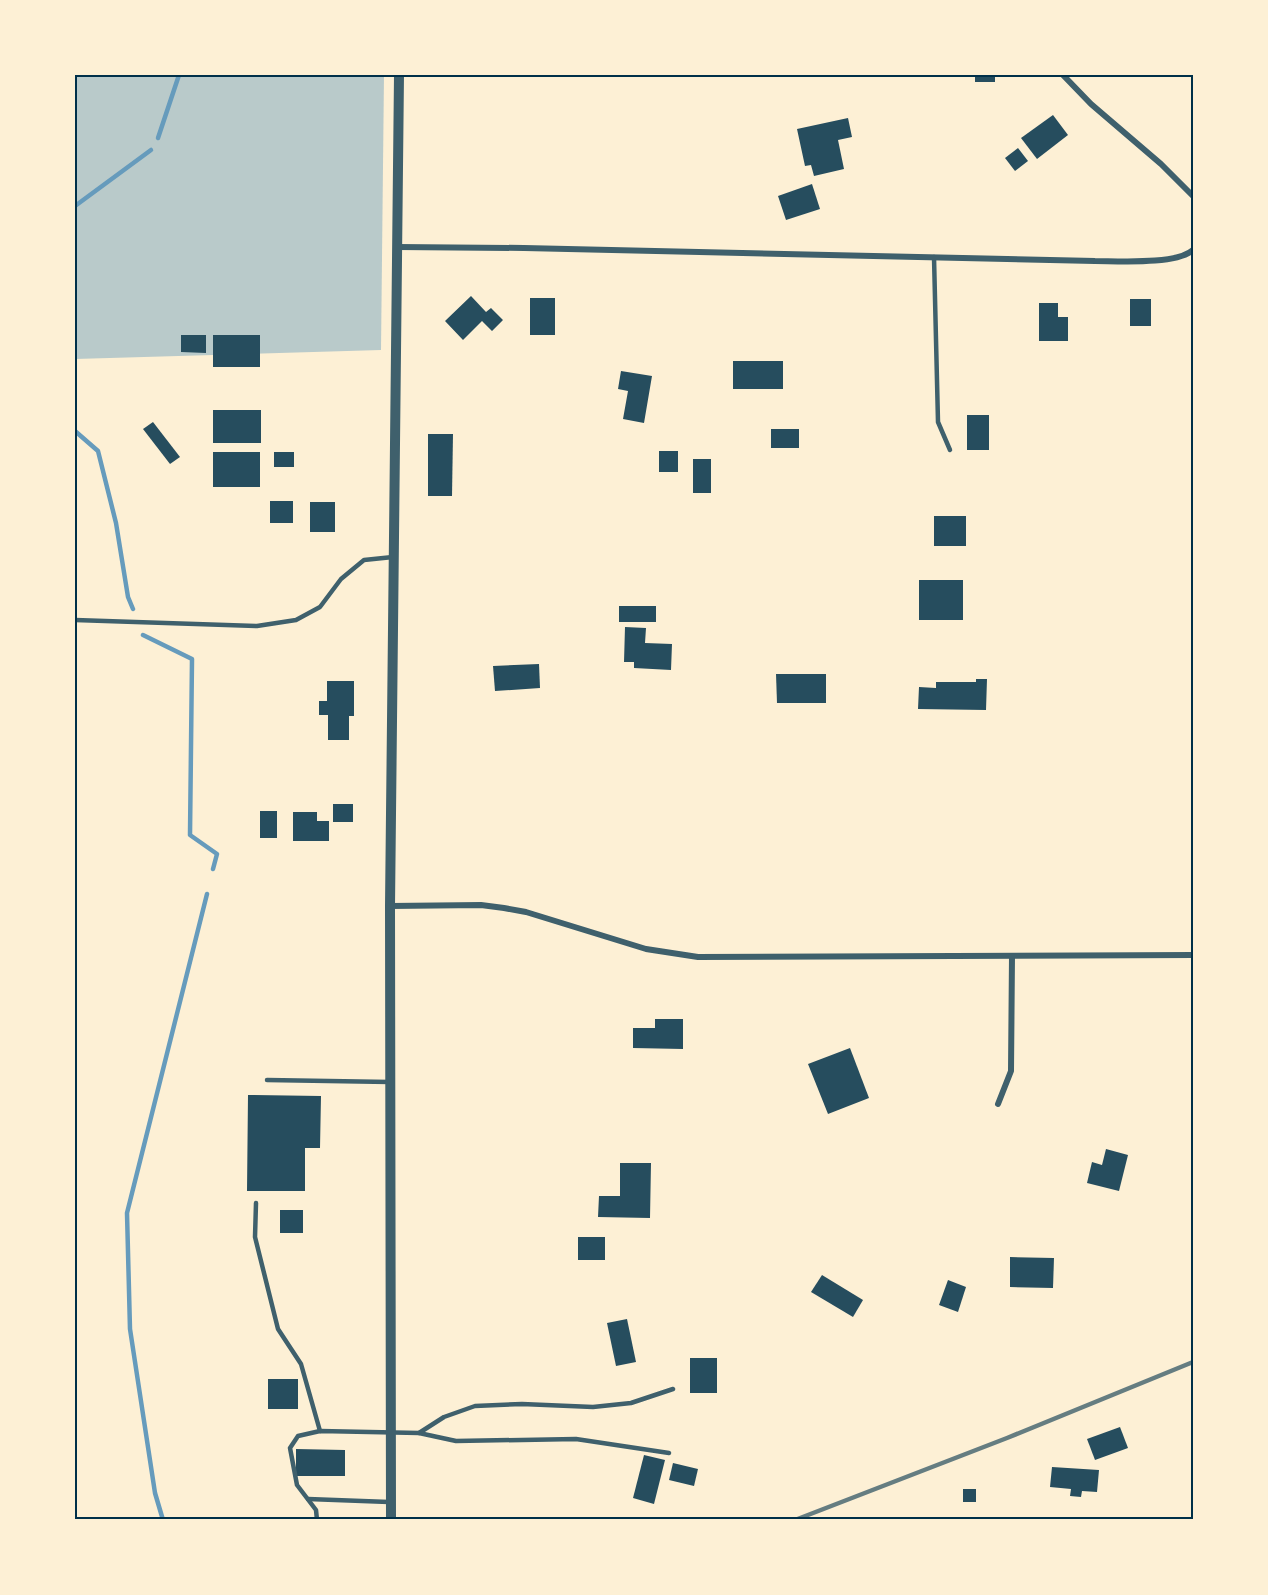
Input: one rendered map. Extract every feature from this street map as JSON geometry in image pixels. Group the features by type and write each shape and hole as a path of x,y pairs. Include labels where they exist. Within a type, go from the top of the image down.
{"street":[{"path":"391,1520 390,906 399,75"},
{"path":"1063,75 1193,196"},
{"path":"396,247 1095,261 1173,258 1193,250"},
{"path":"390,906 504,908 526,912 637,947 698,957 1193,956"},
{"path":"998,1104 1011,1071 1012,956"}],"lane":[{"path":"934,257 938,422 950,450"},
{"path":"75,620 257,626 297,620 320,607 341,579 364,560 393,557"},
{"path":"267,1080 390,1083"},
{"path":"256,1203 255,1237 278,1329 300,1364 320,1431"},
{"path":"419,1433 444,1417 475,1406 522,1404 594,1407 631,1403 673,1389"},
{"path":"317,1520 316,1510 297,1485 290,1448 298,1436 320,1431 419,1433 456,1441 576,1439 669,1453"},
{"path":"308,1499 391,1502"}],"shaded area":[{"path":"75,75 384,75 381,350 75,359"}],"building":[{"path":"975,75 995,75 995,82 975,82"},
{"path":"1053,115 1068,135 1037,159 1021,138"},
{"path":"848,118 852,137 838,140 844,169 814,176 811,165 805,166 797,129"},
{"path":"1018,148 1028,161 1015,171 1005,158"},
{"path":"812,184 820,209 786,220 778,196"},
{"path":"471,296 486,312 491,308 503,320 492,331 482,321 463,340 445,321"},
{"path":"530,298 555,298 555,335 530,335"},
{"path":"1130,299 1151,299 1151,326 1130,326"},
{"path":"1039,303 1058,303 1058,317 1068,317 1068,341 1039,341"},
{"path":"181,335 206,335 206,353 181,352"},
{"path":"213,335 260,335 260,367 213,367"},
{"path":"733,361 783,361 783,389 733,389"},
{"path":"621,371 652,376 644,423 623,419 628,391 618,389"},
{"path":"213,410 261,410 261,443 213,443"},
{"path":"967,415 989,415 989,450 967,450"},
{"path":"153,422 180,457 170,464 143,429"},
{"path":"771,429 799,429 799,448 771,448"},
{"path":"428,434 453,434 452,496 428,496"},
{"path":"659,451 678,451 678,472 659,472"},
{"path":"213,452 260,452 260,487 213,487"},
{"path":"274,452 294,452 294,467 274,467"},
{"path":"693,459 711,459 711,493 693,493"},
{"path":"270,501 293,501 293,523 270,523"},
{"path":"310,502 335,502 335,532 310,532"},
{"path":"934,516 966,516 966,546 934,546"},
{"path":"919,580 963,580 963,620 919,620"},
{"path":"619,606 656,606 656,622 619,622"},
{"path":"625,627 646,628 645,643 672,644 671,670 634,668 634,662 624,662"},
{"path":"539,664 540,688 495,691 493,666"},
{"path":"776,674 826,674 826,703 777,703"},
{"path":"976,679 987,679 986,710 918,709 919,687 936,688 936,682 976,682"},
{"path":"327,681 354,681 354,716 349,716 349,740 328,740 328,715 319,715 319,701 327,701"},
{"path":"333,804 353,804 353,822 333,822"},
{"path":"260,811 277,811 277,838 260,838"},
{"path":"293,812 317,812 317,821 329,821 329,841 293,841"},
{"path":"655,1019 683,1019 683,1049 633,1048 633,1028 655,1028"},
{"path":"850,1048 869,1098 828,1114 808,1064"},
{"path":"248,1095 321,1096 320,1148 305,1148 305,1191 247,1191"},
{"path":"1106,1149 1128,1155 1119,1191 1087,1183 1092,1162 1102,1165"},
{"path":"620,1163 651,1163 650,1218 598,1217 599,1196 620,1196"},
{"path":"280,1210 303,1210 303,1233 280,1233"},
{"path":"578,1237 605,1237 605,1260 578,1260"},
{"path":"1010,1257 1054,1258 1053,1288 1010,1287"},
{"path":"822,1275 863,1300 853,1317 811,1292"},
{"path":"948,1280 966,1287 958,1312 939,1305"},
{"path":"627,1319 636,1362 616,1366 607,1323"},
{"path":"690,1358 717,1358 717,1393 690,1393"},
{"path":"268,1379 298,1379 298,1409 268,1409"},
{"path":"1120,1427 1128,1448 1095,1460 1087,1439"},
{"path":"296,1449 345,1450 345,1476 296,1476"},
{"path":"644,1455 665,1460 654,1504 633,1498"},
{"path":"673,1463 698,1469 694,1486 669,1480"},
{"path":"1052,1467 1099,1470 1097,1492 1082,1491 1081,1497 1070,1496 1071,1489 1050,1487"},
{"path":"963,1489 976,1489 976,1502 963,1502"}],"waterway":[{"path":"158,138 179,75"},
{"path":"75,206 151,150"},
{"path":"75,431 98,451 116,523 128,597 133,609"},
{"path":"143,635 192,659 190,835 217,854 213,869"},
{"path":"163,1520 155,1493 130,1329 127,1213 207,894"}],"railway":[{"path":"795,1520 1007,1438 1193,1362"}]}
